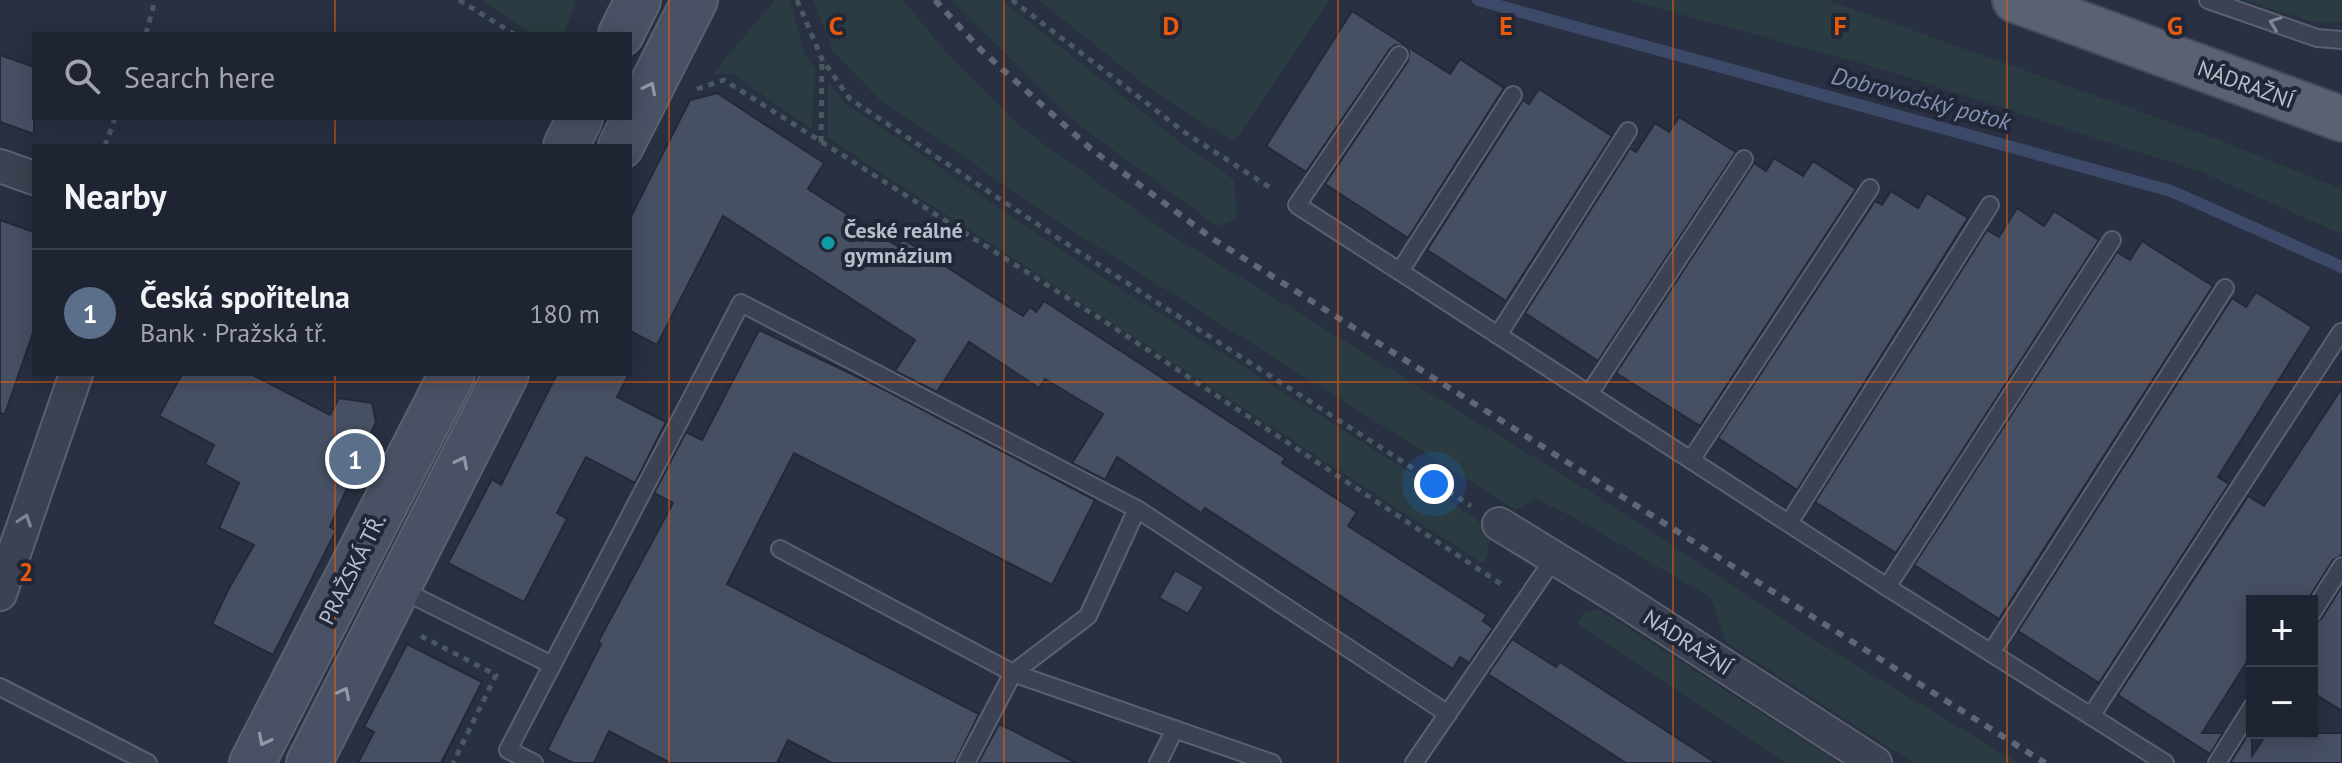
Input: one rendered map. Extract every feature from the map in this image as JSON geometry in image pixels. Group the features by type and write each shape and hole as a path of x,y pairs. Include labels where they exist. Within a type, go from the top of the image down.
{"main road":[{"name":"NÁDRAŽNÍ","path":"2032,1 2342,119"}],"street":[{"path":"622,32 638,0"},
{"path":"622,144 695,0"},
{"path":"567,144 579,120"},
{"path":"0,166 32,177"},
{"path":"0,594 75,376"},
{"name":"PRAŽSKÁ TŘ.","path":"252,763 449,376"},
{"path":"309,763 505,376"},
{"name":"NÁDRAŽNÍ","path":"1499,524 1875,763"}],"lane":[{"path":"2208,0 2317,38 2342,40"},
{"path":"1399,55 1297,205 2165,763"},
{"path":"1400,271 1513,95"},
{"path":"1498,335 1628,131"},
{"path":"1589,394 1744,159"},
{"path":"1691,460 1870,188"},
{"path":"1789,523 1990,205"},
{"path":"1887,587 2112,240"},
{"path":"1991,653 2225,288"},
{"path":"534,763 508,750 741,303 1137,509 1448,714"},
{"path":"2091,716 2341,332"},
{"path":"966,763 1013,673 1088,616 1137,509"},
{"path":"780,549 1013,673 1272,763"},
{"path":"1414,763 1555,557"},
{"path":"2318,604 2342,566"},
{"path":"398,588 552,665"},
{"path":"0,687 148,763"},
{"path":"2217,763 2246,717"},
{"path":"1158,763 1175,729"}],"path":[{"path":"147,32 155,0"},
{"path":"459,0 511,32"},
{"path":"797,0 822,59 850,99 1499,524"},
{"path":"1012,0 1187,134 1297,205"},
{"path":"821,142 822,59"},
{"path":"695,89 724,80 1107,323 1526,601"},
{"path":"106,144 114,120"},
{"path":"413,632 496,675 453,763"}],"shaded area":[{"path":"481,0 576,0 565,32 528,32"},
{"path":"775,0 790,0 805,55 815,69 812,129 732,74 712,74"},
{"path":"813,0 903,0 950,57 1026,131 1165,231 1586,489 1798,630 2018,763 1913,763 1726,642 1711,598 1577,519 1536,499 1516,510 1065,226 881,101 833,51"},
{"path":"951,0 1001,0 1183,144 1234,180 1237,218 1217,226 1076,123"},
{"path":"1038,0 1330,0 1234,142 1153,91"},
{"path":"1628,0 1828,0 2219,140 2342,189 2342,234 2201,172 1885,70"},
{"path":"2243,0 2342,0 2342,22 2316,23"},
{"path":"828,81 846,104 1088,268 1409,472 1478,521 1490,535 1483,564 828,138"},
{"path":"1597,609 1839,763 1787,763 1577,624 1584,612"}],"building":[{"path":"1352,11 1450,74 1460,59 1504,88 1408,238 1325,184 1408,61 1409,51 1404,46 1395,45 1390,49 1306,172 1266,146"},
{"path":"0,55 32,66 34,134 0,122"},
{"path":"1539,89 1612,136 1506,301 1427,250 1523,100 1529,104"},
{"path":"717,93 824,163 808,189 897,246 903,239 1023,316 1030,307 1036,312 1044,301 1285,458 1282,463 1357,512 1348,526 1487,615 1483,621 1493,628 1469,663 1460,657 1453,669 1205,508 1201,513 1117,457 1105,480 1072,463 1103,414 1045,379 1039,388 969,342 937,392 895,371 915,340 723,216 657,345 632,332 632,214 690,100"},
{"path":"1679,117 1736,152 1598,361 1525,313 1630,148 1636,152 1655,123 1669,132"},
{"path":"1774,158 1803,176 1813,161 1856,189 1700,426 1616,373 1754,163 1766,171"},
{"path":"1891,191 1918,208 1927,193 1968,218 1797,490 1718,438 1875,201 1882,205"},
{"path":"2017,208 2044,226 2054,211 2099,240 1896,553 1815,502 1987,230 1999,237"},
{"path":"0,220 32,231 32,336 5,414 0,413"},
{"path":"2142,241 2213,286 1999,619 1914,565 2117,252 2130,260"},
{"path":"2256,292 2312,327 2218,477 2229,484 2099,683 2018,631 2232,298 2246,307"},
{"path":"759,330 883,389 1095,500 1052,585 794,453 727,584 979,714 955,763 832,763 788,740 777,763 670,763 609,731 594,763 573,763 547,750 601,644 598,642 673,503 654,493 686,432 702,440"},
{"path":"181,376 255,376 330,415 339,398 372,403 376,422 330,527 336,531 273,655 212,624 254,545 219,528 239,483 205,464 214,445 159,416"},
{"path":"556,376 628,376 617,397 666,422 635,483 586,457 557,513 567,519 524,602 448,563 492,479 501,485"},
{"path":"2342,388 2342,555 2333,560 2311,595 2246,595 2246,663 2202,733 2223,733 2210,754 2118,695 2248,496 2264,506"},
{"path":"1175,570 1204,587 1188,614 1159,598"},
{"path":"2342,586 2342,711 2318,696 2318,621"},
{"path":"1512,639 1556,667 1560,662 1716,763 1626,763 1488,674"},
{"path":"407,644 482,682 441,763 358,763 374,732 364,727"},
{"path":"999,724 1008,728 1076,763 978,763"},
{"path":"2318,733 2342,733 2342,763 2230,763 2246,738 2252,739 2252,756 2263,739 2318,739"}],"waterway":[{"name":"Dobrovodský potok","path":"1478,0 2171,191 2342,267"}],"railway":[{"path":"935,0 980,49 1091,149 1213,239 2045,763"}],"place":[{"name":"České reálné gymnázium","path":"828,243"},
{"name":"Česká spořitelna","path":"355,459"}]}
